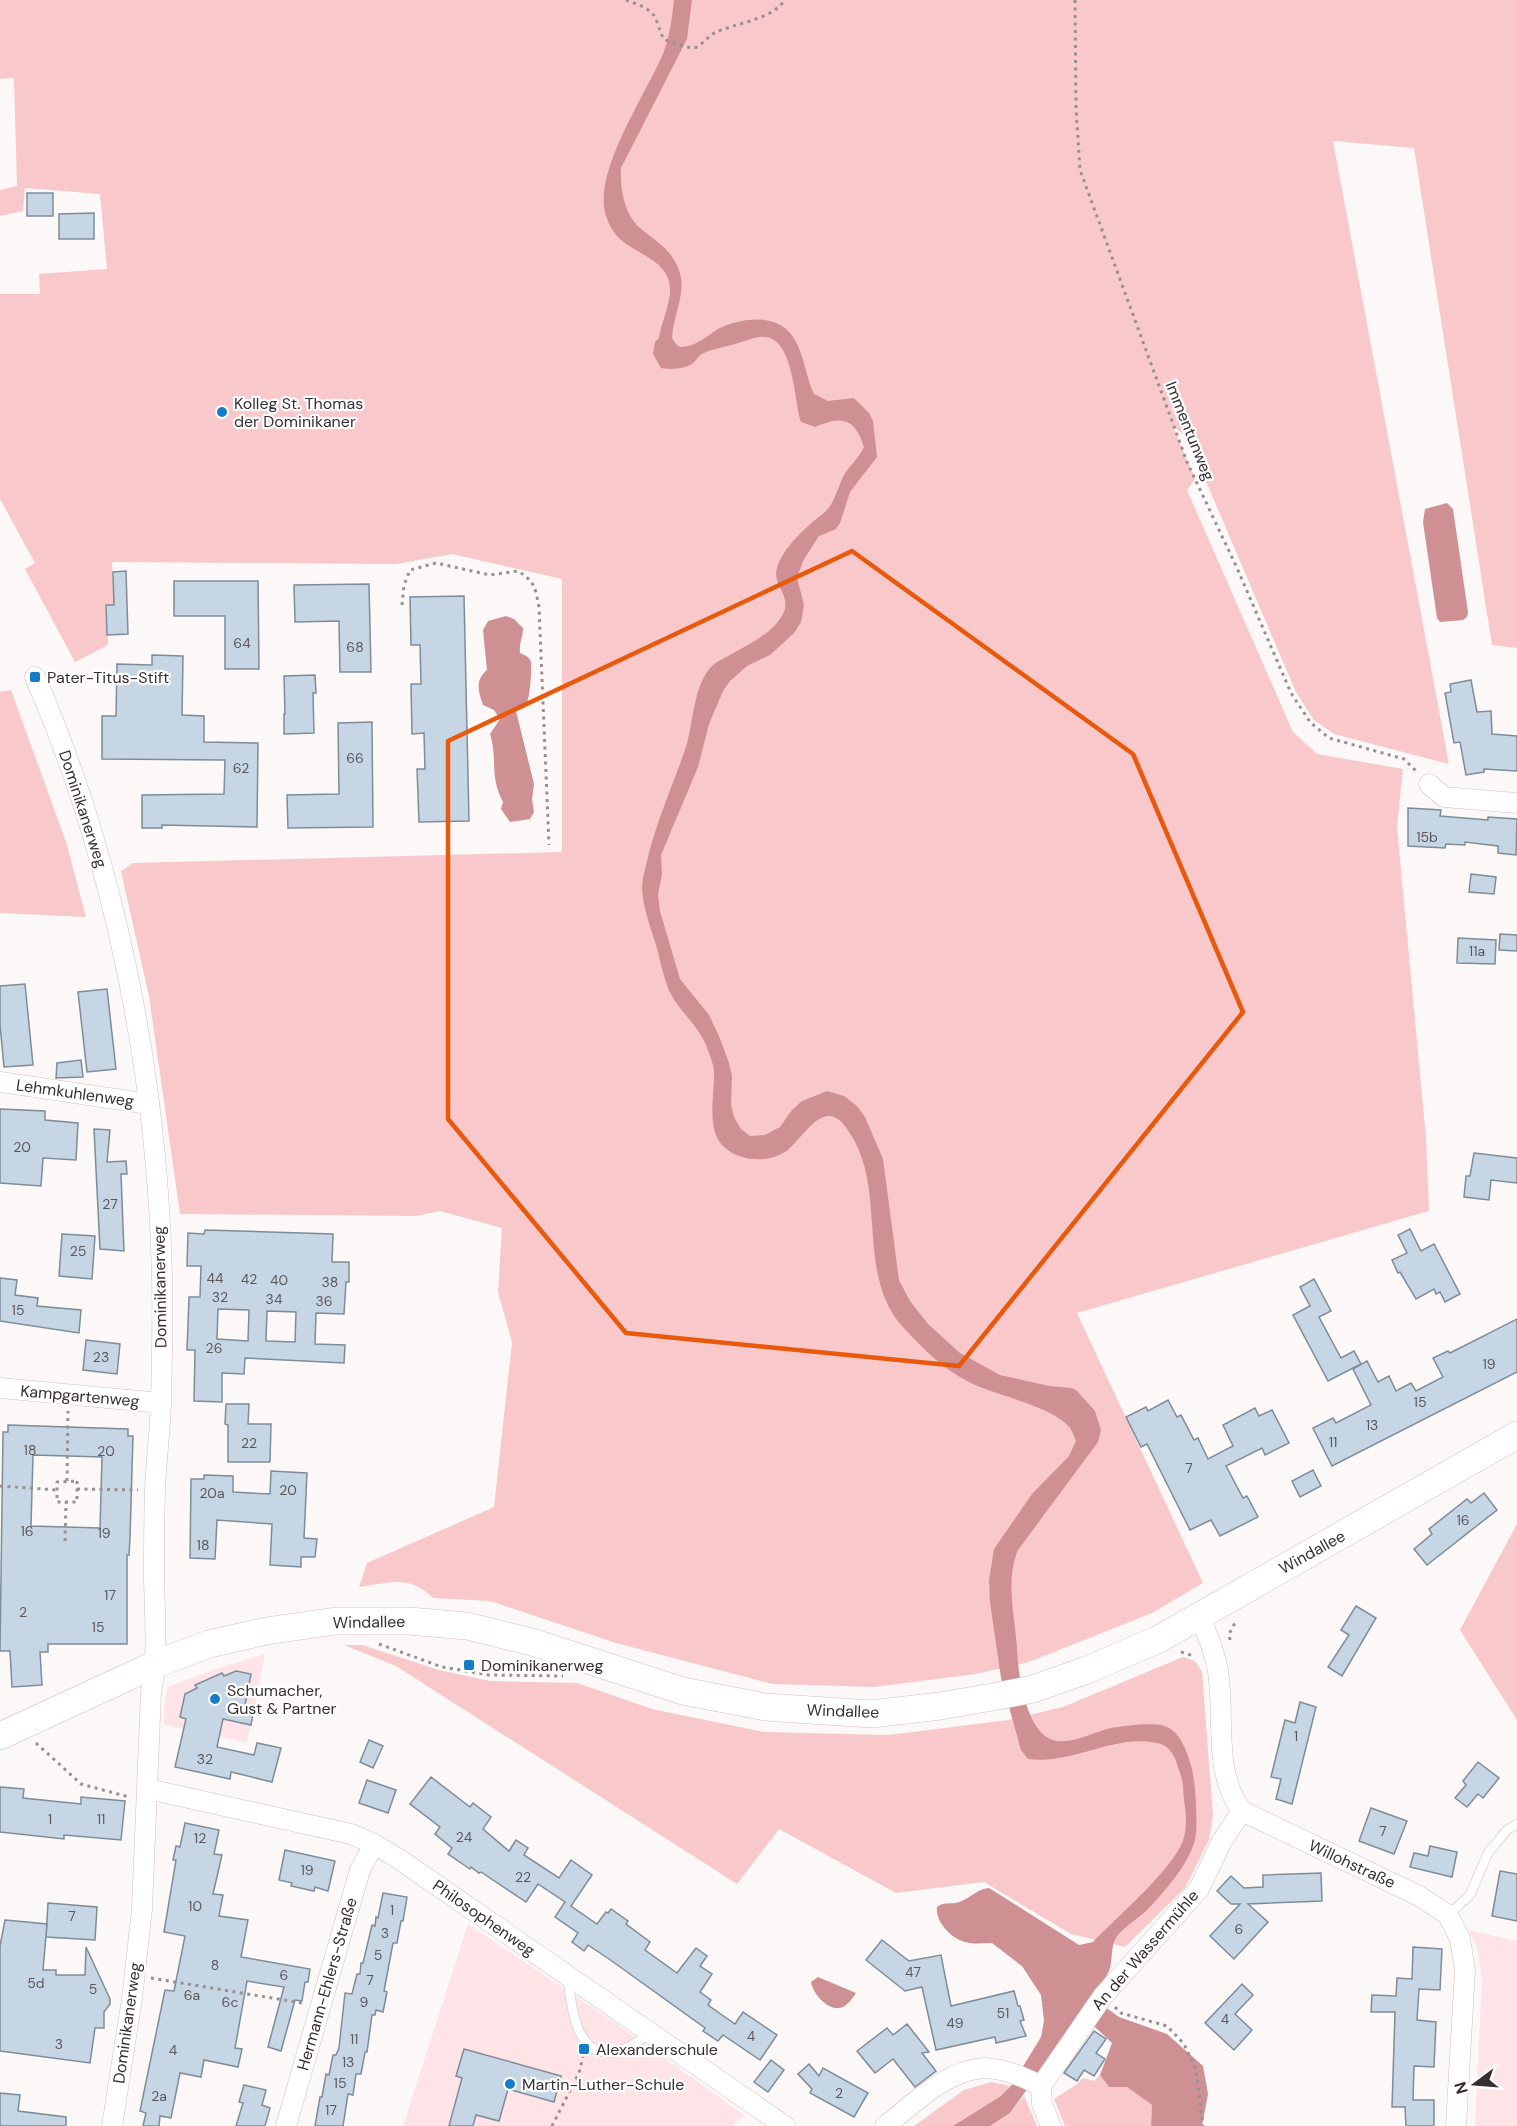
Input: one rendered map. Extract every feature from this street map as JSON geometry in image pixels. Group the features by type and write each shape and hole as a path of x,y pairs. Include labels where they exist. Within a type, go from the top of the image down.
{"main road":[{"name":"Windallee","path":"10,1731 156,1665 209,1644 266,1631 336,1621 409,1621 467,1626 532,1642 683,1691 765,1707 872,1714 998,1696 1033,1689 1159,1639 1517,1435"}],"street":[{"name":"Dominikanerweg","path":"35,677 67,757 100,858 127,974 149,1104 157,1185 162,1278 161,1403 155,1490 156,1665 151,1693 142,1909 135,1975 112,2126"},
{"path":"1429,784 1444,797 1517,803"},
{"name":"Lehmkuhlenweg","path":"0,1082 149,1104"},
{"name":"Kampgartenweg","path":"0,1388 161,1403"},
{"path":"1200,1617 1214,1654 1219,1678 1225,1779 1232,1798 1242,1811"},
{"name":"Philosophenweg","path":"148,1795 351,1834 374,1844 399,1858 784,2126"},
{"name":"Willohstraße","path":"1242,1811 1419,1896 1448,1915"},
{"name":"An der Wassermühle","path":"1038,2084 1102,1998 1199,1889 1222,1841 1242,1811"},
{"name":"Hermann-Ehlers-Straße","path":"286,2126 360,1870 374,1844"},
{"path":"1448,1915 1460,1939 1466,1970 1456,2126"},
{"path":"885,2126 945,2081 964,2072 985,2068 1015,2074 1038,2084 1042,2104 1052,2126"}],"lane":[{"path":"1448,1915 1470,1895 1488,1853 1507,1830 1517,1824"},
{"path":"568,1976 574,2017 578,2031 587,2043 600,2051 612,2052 627,2047 651,2033"}],"path":[{"path":"626,0 648,9 657,20 665,40 697,47 715,33 770,13 782,5 784,0"},
{"name":"Immentunweg","path":"1075,0 1076,108 1080,170 1187,462 1237,568 1291,693 1310,722 1329,738 1404,759 1429,784"},
{"path":"402,605 404,585 410,570 436,563 490,576 518,571 534,585 539,607 549,845"},
{"path":"67,1481 68,1395"},
{"path":"77,1481 77,1489 77,1502 57,1502 57,1482 77,1481"},
{"path":"0,1486 57,1490"},
{"path":"77,1489 155,1490"},
{"path":"65,1541 66,1502"},
{"path":"1214,1654 1232,1654 1229,1634 1241,1613"},
{"path":"375,1642 442,1667 489,1675 564,1676"},
{"path":"10,1731 81,1784 148,1795"},
{"path":"135,1975 322,2007"},
{"path":"1102,1998 1121,2013 1167,2025 1184,2044 1196,2070 1203,2126"},
{"path":"552,2126 579,2073 587,2043"}],"highlighted area":[{"path":"852,551 1133,754 1243,1012 959,1366 626,1333 448,1119 448,741"}],"shaded area":[{"path":"0,0 1517,0 1517,648 1492,645 1414,148 1333,141 1449,764 1334,734 1314,720 1296,692 1187,437 1173,426 1195,479 1187,490 1293,732 1317,754 1403,769 1397,827 1426,1138 1429,1211 1077,1313 1203,1583 1152,1613 1029,1662 976,1674 874,1687 773,1684 616,1643 490,1601 433,1598 416,1586 398,1582 359,1587 367,1563 494,1507 512,1342 498,1292 502,1228 440,1211 417,1216 180,1214 149,996 121,871 133,863 562,852 562,579 452,554 396,564 112,562 114,605 107,605 108,645 75,662 25,569 35,563 0,499 0,294 40,294 39,274 107,269 100,194 25,188 23,211 0,216 0,190 17,186 14,78 0,79"},
{"path":"674,0 692,0 687,39 621,168 622,192 630,216 640,228 671,255 679,269 682,285 672,338 678,346 686,347 701,341 718,329 746,320 766,320 784,327 799,348 814,394 828,401 854,398 869,413 873,421 877,457 850,492 836,529 819,536 803,561 797,578 804,605 801,622 794,633 770,655 747,666 730,681 723,691 709,724 698,767 661,855 662,874 658,895 660,911 680,979 709,1015 719,1036 732,1076 731,1104 734,1117 741,1129 750,1136 765,1135 780,1127 792,1110 802,1101 827,1091 844,1096 857,1106 865,1117 883,1159 899,1280 910,1301 928,1324 960,1353 1000,1375 1049,1386 1072,1388 1095,1411 1101,1430 1098,1442 1018,1550 1014,1562 1011,1586 1021,1685 1034,1723 1041,1733 1050,1739 1072,1740 1111,1728 1155,1724 1172,1730 1186,1750 1195,1787 1196,1802 1196,1833 1191,1851 1182,1868 1163,1892 1147,1910 1117,1936 1113,1944 1109,1971 1091,1997 1119,2017 1167,2034 1203,2066 1208,2094 1202,2126 1151,2126 1152,2105 1127,2087 1109,2087 1100,2075 1112,2043 1081,2014 1010,2113 990,2126 953,2126 1001,2096 1011,2086 1041,2037 1044,2021 1041,1995 1022,1966 992,1943 969,1943 953,1936 938,1918 937,1907 961,1902 980,1890 989,1888 1079,1945 1093,1942 1158,1876 1179,1849 1186,1823 1182,1780 1173,1755 1167,1747 1157,1743 1141,1741 1125,1743 1045,1760 1028,1759 1021,1750 1001,1678 990,1602 989,1580 994,1549 1032,1494 1069,1456 1076,1441 1073,1434 1062,1420 1051,1414 961,1378 934,1358 902,1326 887,1304 879,1279 866,1173 858,1148 844,1125 836,1118 828,1116 820,1119 812,1124 785,1152 769,1158 752,1159 736,1155 722,1145 714,1129 712,1110 714,1071 711,1058 702,1037 676,1003 668,988 646,911 642,881 655,833 685,750 694,706 705,675 714,664 750,644 780,619 785,604 776,574 779,561 798,536 828,508 844,475 864,447 856,430 846,422 833,421 815,427 801,422 787,360 782,348 775,340 759,337 715,349 701,355 690,365 678,368 661,368 653,354 669,299 669,279 651,259 620,239 614,232 604,207 604,189 625,129 663,54 669,34"},
{"path":"1447,503 1453,509 1468,612 1467,617 1463,620 1440,622 1437,618 1423,522 1425,509"},
{"path":"506,616 514,619 523,628 520,653 528,657 531,662 528,699 516,711 534,784 532,799 534,812 530,819 510,822 501,809 503,802 496,784 490,734 500,719 494,710 483,705 479,686 487,670 483,630 488,621"},
{"path":"11,690 66,842 86,917 0,913 0,692"},
{"path":"1517,1524 1517,1720 1460,1630"},
{"path":"344,1645 362,1645 439,1670 490,1681 577,1683 652,1709 764,1732 889,1735 1008,1720 1063,1707 1183,1657 1195,1661 1202,1672 1213,1815 1209,1840 1185,1888 1125,1947 1071,1934 984,1882 896,1893 779,1829 737,1884 396,1666"},
{"path":"265,1654 247,1743 164,1725 168,1687 215,1669"},
{"path":"468,1924 624,2029 744,2115 732,2126 403,2126"},
{"path":"1468,1930 1517,1941 1517,2126 1475,2126 1482,1979 1477,1947"},
{"path":"818,1977 856,1993 841,2008 829,2006 815,1993 811,1982"},
{"path":"1100,2075 1109,2087 1127,2087 1152,2105 1151,2126 1065,2126 1054,2099 1083,2078 1094,2081"},
{"path":"991,2082 1011,2086 1002,2096 958,2123 958,2126 914,2126 964,2090"},
{"path":"1024,2096 1037,2126 990,2126 1010,2113"}],"building":[{"path":"27,193 53,193 53,216 27,216"},
{"path":"94,213 94,239 59,239 59,214"},
{"path":"126,571 128,634 107,635 106,605 114,605 113,572"},
{"path":"174,581 258,581 259,669 225,669 225,616 174,616"},
{"path":"369,584 371,672 340,672 339,621 295,622 294,585"},
{"path":"464,596 469,821 419,822 417,769 425,769 424,733 412,734 411,684 421,684 420,645 411,645 410,597"},
{"path":"152,655 183,656 182,715 204,716 204,742 258,743 257,827 162,825 162,828 142,828 142,795 224,794 225,760 102,759 102,716 116,716 117,664 152,665"},
{"path":"315,675 314,733 284,734 284,676"},
{"path":"1471,680 1477,712 1491,711 1492,734 1517,736 1517,771 1484,769 1484,772 1466,775 1460,742 1454,743 1445,693 1451,692 1450,684"},
{"path":"372,722 373,827 288,828 287,795 339,794 338,723"},
{"path":"1408,808 1441,810 1440,816 1488,820 1488,817 1517,819 1516,855 1498,853 1498,846 1465,842 1465,845 1446,844 1445,848 1408,846"},
{"path":"1471,874 1496,877 1494,894 1469,892"},
{"path":"1500,934 1517,935 1517,951 1499,950"},
{"path":"1458,938 1496,940 1495,964 1457,963"},
{"path":"25,984 33,1065 4,1067 0,1025 0,986"},
{"path":"107,989 116,1069 87,1072 78,992"},
{"path":"81,1060 83,1077 56,1078 57,1063"},
{"path":"0,1109 45,1111 45,1120 78,1123 76,1160 43,1158 41,1186 0,1183"},
{"path":"94,1129 110,1130 107,1162 126,1161 127,1174 121,1174 124,1251 100,1249"},
{"path":"1474,1153 1517,1158 1517,1183 1491,1180 1489,1200 1464,1197 1466,1176 1470,1176"},
{"path":"1410,1229 1421,1251 1434,1244 1460,1294 1445,1302 1440,1292 1436,1294 1434,1289 1416,1299 1392,1260 1407,1253 1398,1235"},
{"path":"205,1230 333,1234 332,1262 349,1262 349,1282 346,1282 344,1314 316,1313 315,1344 345,1345 344,1363 245,1358 244,1374 222,1373 222,1402 194,1401 195,1350 187,1350 189,1297 200,1297 201,1266 187,1266 188,1233 204,1234","holes":["218,1309 249,1310 248,1341 217,1339","267,1311 296,1312 295,1342 266,1341"]},
{"path":"62,1234 95,1236 92,1279 59,1276"},
{"path":"0,1278 17,1280 15,1295 38,1298 37,1306 81,1310 79,1333 0,1321"},
{"path":"1314,1279 1331,1311 1319,1317 1341,1358 1354,1351 1361,1364 1328,1381 1293,1315 1310,1306 1300,1287"},
{"path":"1517,1319 1517,1372 1332,1466 1313,1428 1333,1418 1336,1423 1371,1405 1353,1369 1367,1361 1378,1382 1389,1376 1396,1391 1411,1383 1416,1391 1443,1377 1433,1358 1448,1351 1450,1353"},
{"path":"86,1340 120,1344 117,1374 83,1370"},
{"path":"1168,1400 1177,1417 1181,1415 1194,1440 1198,1438 1208,1459 1233,1446 1223,1425 1255,1408 1259,1416 1272,1410 1289,1443 1265,1455 1262,1448 1226,1466 1243,1498 1247,1496 1258,1517 1220,1536 1211,1520 1190,1530 1147,1444 1141,1447 1126,1417 1146,1407 1148,1411"},
{"path":"226,1404 249,1404 248,1424 271,1424 270,1462 228,1462"},
{"path":"8,1425 128,1429 128,1436 133,1436 130,1538 129,1555 127,1555 127,1644 48,1644 48,1652 40,1652 42,1685 12,1687 10,1651 0,1651 3,1432 8,1432","holes":["33,1455 102,1457 100,1528 31,1526"]},
{"path":"1313,1470 1321,1486 1300,1497 1292,1481"},
{"path":"271,1471 307,1473 304,1538 317,1539 315,1557 301,1557 301,1567 270,1565 272,1524 217,1520 215,1559 190,1558 191,1479 204,1479 204,1475 233,1476 233,1492 270,1494"},
{"path":"1484,1493 1497,1510 1427,1565 1414,1549 1432,1534 1429,1529 1467,1499 1471,1503"},
{"path":"1356,1606 1376,1618 1342,1676 1328,1667 1349,1635 1341,1630"},
{"path":"236,1671 251,1674 245,1705 254,1707 251,1725 223,1719 217,1747 254,1755 257,1743 281,1748 272,1782 231,1772 230,1779 175,1767 186,1719 180,1717 185,1694 197,1688 195,1685 222,1673 224,1676"},
{"path":"1300,1702 1316,1707 1292,1804 1276,1799 1281,1779 1271,1777 1285,1720 1295,1723"},
{"path":"369,1740 383,1746 373,1768 360,1762"},
{"path":"1478,1762 1499,1778 1483,1798 1478,1794 1467,1807 1455,1798 1466,1785 1463,1781"},
{"path":"431,1777 470,1807 473,1803 491,1817 483,1829 509,1851 516,1840 528,1848 524,1855 559,1878 571,1860 592,1875 571,1906 597,1924 611,1909 628,1921 626,1924 650,1942 645,1950 677,1973 696,1948 707,1956 700,1966 712,1974 700,1992 711,2000 708,2005 735,2024 743,2012 777,2035 760,2060 723,2035 718,2041 703,2031 705,2028 609,1959 588,1945 584,1951 572,1942 578,1933 555,1917 565,1902 538,1884 526,1902 481,1872 471,1867 470,1869 448,1854 452,1848 435,1834 440,1827 410,1804"},
{"path":"367,1780 396,1790 388,1813 359,1803"},
{"path":"0,1787 24,1789 23,1798 81,1804 81,1797 125,1801 121,1840 64,1835 64,1839 0,1832"},
{"path":"1371,1808 1407,1821 1394,1854 1359,1841"},
{"path":"185,1823 219,1830 214,1854 222,1855 213,1894 223,1895 219,1916 248,1920 241,1957 310,1969 302,2001 295,2000 281,2051 268,2047 284,1987 247,1981 235,2048 242,2049 238,2067 204,2060 201,2077 180,2073 171,2118 160,2116 159,2126 143,2126 146,2113 140,2111 165,1990 174,1991 185,1936 164,1932 176,1860 173,1860 176,1846 180,1847"},
{"path":"1430,1846 1457,1852 1452,1877 1410,1867 1414,1853 1428,1856"},
{"path":"285,1850 335,1861 328,1891 315,1887 314,1891 291,1886 292,1883 279,1880"},
{"path":"1500,1871 1517,1874 1517,1921 1492,1916"},
{"path":"1321,1873 1322,1901 1248,1904 1268,1922 1234,1959 1210,1936 1240,1904 1231,1904 1217,1891 1231,1876 1244,1888 1263,1887 1263,1875"},
{"path":"383,1893 407,1897 397,1943 393,1943 384,1991 387,1992 383,2012 376,2010 375,2015 372,2015 367,2052 365,2052 361,2074 356,2074 353,2095 348,2094 343,2126 315,2126 326,2074 329,2075 333,2055 336,2055 339,2048 345,1993 352,1994 357,1974 360,1974 361,1963 363,1963 372,1925 375,1926 376,1917 378,1918"},
{"path":"48,1903 97,1907 95,1940 46,1937"},
{"path":"5,1920 47,1924 43,1970 56,1970 56,1975 85,1975 86,1947 110,1999 110,2004 104,2012 104,2028 95,2028 90,2063 0,2051 0,1946"},
{"path":"882,1940 909,1961 941,1955 951,2006 1014,1991 1024,2020 1020,2021 1026,2036 996,2043 995,2037 936,2050 922,1987 905,1991 866,1960"},
{"path":"1413,1947 1442,1949 1440,1990 1419,1989 1417,2020 1436,2022 1434,2067 1414,2066 1413,2100 1434,2100 1434,2126 1406,2126 1405,2107 1392,2107 1395,2012 1371,2012 1372,1995 1396,1996 1397,1978 1412,1979"},
{"path":"1242,1984 1253,1995 1235,2014 1252,2030 1234,2050 1205,2023"},
{"path":"907,2024 929,2052 922,2053 936,2071 915,2087 893,2059 875,2073 857,2051 887,2028 893,2035"},
{"path":"1094,2031 1106,2039 1096,2053 1105,2059 1094,2076 1084,2070 1077,2081 1064,2073"},
{"name":"Martin-Luther-Schule","path":"464,2049 561,2076 554,2102 508,2089 499,2121 476,2115 473,2126 449,2126 462,2078 456,2076"},
{"path":"771,2060 784,2070 768,2092 754,2082"},
{"path":"809,2064 819,2076 823,2068 868,2093 854,2117 810,2093 812,2089 798,2074"},
{"path":"244,2085 266,2090 262,2105 270,2108 265,2126 236,2126 243,2103 239,2102"},
{"path":"0,2093 20,2095 18,2111 66,2117 66,2126 0,2126"}],"place":[{"name":"Kolleg St. Thomas der Dominikaner","path":"222,412"},
{"name":"Pater-Titus-Stift","path":"35,677"},
{"name":"Dominikanerweg","path":"469,1665"},
{"name":"Schumacher, Gust & Partner","path":"215,1699"},
{"name":"Alexanderschule","path":"584,2049"},
{"name":"Martin-Luther-Schule","path":"510,2084"}]}
